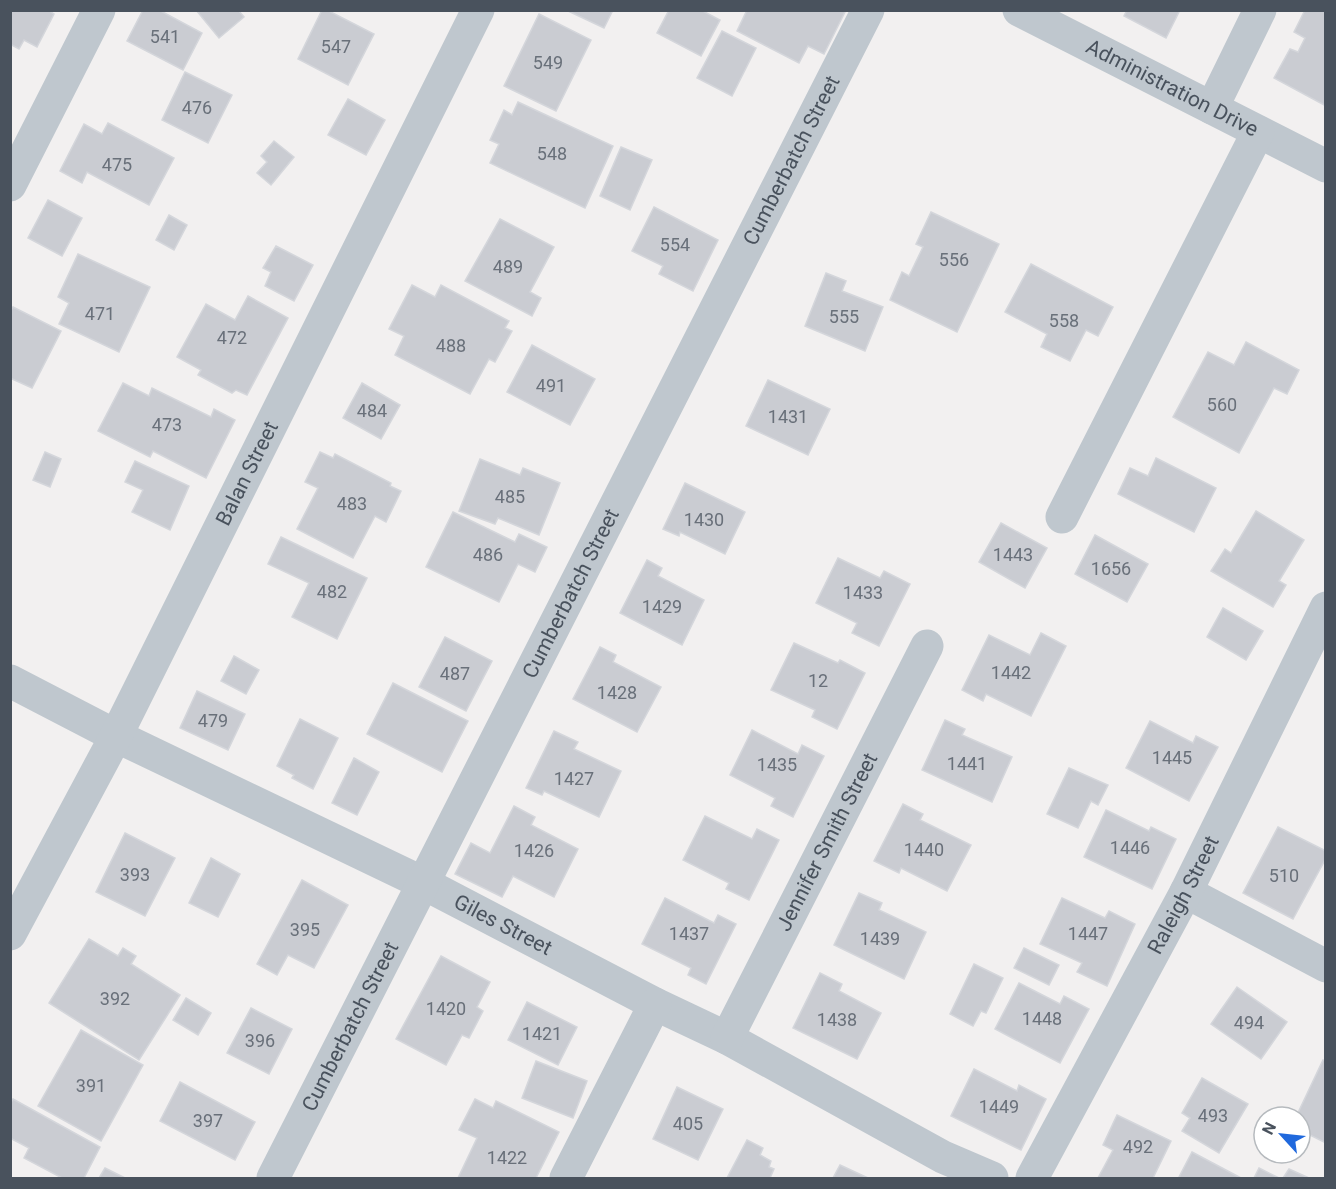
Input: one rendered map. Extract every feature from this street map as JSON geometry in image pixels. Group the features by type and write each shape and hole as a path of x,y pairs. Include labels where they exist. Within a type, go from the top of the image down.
{"street":[{"path":"10,185 99,10"},
{"name":"Balan Street","path":"10,934 116,736 478,10"},
{"name":"Cumberbatch Street","path":"273,1179 868,10"},
{"name":"Administration Drive","path":"1019,10 1326,166"},
{"path":"1212,108 1260,10"},
{"path":"1062,517 1258,132"},
{"name":"Raleigh Street","path":"1032,1179 1186,892 1326,608"},
{"name":"Jennifer Smith Street","path":"727,1038 927,646"},
{"name":"Giles Street","path":"10,681 116,736 423,883 655,1004 727,1038 937,1168 992,1179"},
{"path":"1186,892 1326,966"},
{"path":"566,1179 655,1004"}],"building":[{"path":"10,10 48,10 54,14 37,47 24,40 19,49 10,44"},
{"path":"143,10 159,10 202,33 183,70 127,41"},
{"path":"196,10 238,10 244,17 219,38"},
{"path":"322,10 327,10 374,34 348,85 298,59"},
{"path":"566,10 613,10 604,28"},
{"path":"669,10 701,10 720,20 701,56 657,33"},
{"path":"747,10 846,10 824,54 808,46 799,63 737,31"},
{"path":"1127,10 1180,10 1166,38 1124,16"},
{"path":"1305,10 1326,10 1326,106 1274,78 1290,49 1298,52 1305,38 1294,32"},
{"path":"539,14 591,40 556,111 504,86"},
{"path":"722,31 756,48 732,96 697,78"},
{"path":"185,72 232,95 208,143 162,120"},
{"path":"348,99 385,120 366,155 328,135"},
{"path":"518,102 613,146 585,208 490,163 499,144 490,140 504,110 512,115"},
{"path":"108,123 174,158 149,205 87,172 82,183 60,171 84,124 102,134"},
{"path":"274,141 294,157 271,185 257,173 267,162 261,156"},
{"path":"621,147 652,160 630,210 600,196"},
{"path":"48,200 82,218 62,256 28,238"},
{"path":"654,207 718,240 693,291 659,274 663,266 632,251"},
{"path":"931,212 999,244 957,332 890,300 902,272 909,276 923,247 916,244"},
{"path":"169,215 187,225 174,250 156,240"},
{"path":"500,219 554,247 530,292 541,298 532,316 465,281"},
{"path":"276,246 313,265 294,301 265,286 271,272 263,268"},
{"path":"78,254 150,287 119,352 59,324 69,303 58,297"},
{"path":"1031,264 1113,307 1098,336 1086,330 1070,361 1041,347 1047,334 1005,312"},
{"path":"826,273 846,281 842,291 883,307 865,351 805,326"},
{"path":"412,285 435,297 441,285 509,321 505,328 512,331 495,362 489,359 470,394 395,355 404,336 389,329"},
{"path":"248,296 288,318 247,395 236,390 232,393 198,375 201,370 177,357 206,304 235,320"},
{"path":"13,307 61,331 32,388 10,378 10,312"},
{"path":"1246,342 1299,370 1287,394 1274,388 1239,453 1173,417 1208,352 1234,365"},
{"path":"532,345 595,379 570,425 507,392"},
{"path":"768,380 830,409 808,455 746,426"},
{"path":"123,383 149,396 152,388 211,417 214,409 235,420 206,478 153,451 150,457 98,431"},
{"path":"362,383 400,405 381,439 343,418"},
{"path":"45,452 61,459 50,487 33,480"},
{"path":"320,452 333,458 335,454 391,483 390,486 401,491 386,522 375,516 353,558 297,529 318,488 305,482"},
{"path":"1156,458 1216,488 1194,532 1118,494 1130,468 1148,476"},
{"path":"480,459 520,475 523,468 560,483 539,535 498,518 495,524 459,511"},
{"path":"135,461 189,486 170,530 132,512 143,490 125,482"},
{"path":"685,483 745,512 725,554 680,532 679,536 663,529"},
{"path":"1256,511 1304,540 1279,581 1286,585 1273,607 1211,571 1225,549 1231,553"},
{"path":"453,512 515,542 519,534 547,547 535,572 518,564 499,602 426,567"},
{"path":"1001,523 1047,548 1025,588 979,562"},
{"path":"1095,535 1148,564 1127,602 1075,574"},
{"path":"281,537 367,578 337,639 292,617 309,583 268,564"},
{"path":"838,558 880,578 884,571 910,584 879,646 852,633 857,623 816,603"},
{"path":"647,560 662,568 658,576 704,600 682,645 620,613"},
{"path":"1223,608 1263,631 1246,660 1207,637"},
{"path":"1041,633 1066,646 1031,716 986,694 983,701 962,690 989,635 1030,655"},
{"path":"445,637 492,661 466,711 419,687"},
{"path":"794,643 838,663 840,660 865,673 837,729 812,717 815,710 771,690"},
{"path":"600,647 616,655 613,662 661,687 637,732 573,699"},
{"path":"234,656 259,670 246,694 221,681"},
{"path":"393,683 468,721 442,772 367,734"},
{"path":"197,691 245,714 228,750 180,728"},
{"path":"300,719 338,738 313,789 292,778 294,775 277,766"},
{"path":"945,720 965,729 962,735 1012,757 992,802 922,770"},
{"path":"1150,721 1193,743 1196,736 1218,747 1189,801 1126,768"},
{"path":"752,730 798,754 802,745 824,756 793,817 771,806 775,798 730,775"},
{"path":"554,731 578,742 574,749 621,771 599,817 544,791 542,795 526,788"},
{"path":"354,758 379,772 357,815 332,803"},
{"path":"1069,768 1108,785 1098,805 1091,801 1078,828 1047,814"},
{"path":"903,804 923,814 920,820 971,845 947,891 901,868 899,873 874,861"},
{"path":"514,806 535,817 531,825 578,849 554,897 513,876 502,897 455,874 471,843 490,853"},
{"path":"1106,810 1149,831 1151,827 1176,839 1152,889 1084,857"},
{"path":"705,816 752,839 757,829 779,840 749,900 726,889 729,883 683,860"},
{"path":"1278,827 1326,851 1326,858 1293,919 1243,893"},
{"path":"125,833 175,858 145,916 96,892"},
{"path":"211,858 240,874 218,917 189,903"},
{"path":"302,880 348,905 314,968 288,955 277,975 257,964"},
{"path":"859,893 882,903 879,910 926,932 904,979 834,945"},
{"path":"665,898 714,923 718,915 736,924 706,984 688,975 691,968 642,944"},
{"path":"1062,898 1105,918 1109,911 1135,924 1107,986 1077,972 1082,963 1040,944"},
{"path":"89,939 118,956 123,948 136,956 131,964 180,995 139,1060 49,1003"},
{"path":"1024,948 1059,965 1049,985 1014,968"},
{"path":"441,956 490,982 477,1007 483,1011 469,1038 462,1035 446,1065 396,1039"},
{"path":"974,964 1003,978 986,1013 981,1011 973,1026 950,1014"},
{"path":"820,973 842,984 839,991 881,1013 857,1059 793,1028"},
{"path":"1019,983 1060,1004 1064,996 1089,1009 1060,1063 995,1029"},
{"path":"1237,987 1287,1022 1261,1059 1211,1024"},
{"path":"186,998 211,1013 198,1035 173,1020"},
{"path":"527,1002 577,1027 558,1065 508,1040"},
{"path":"251,1008 292,1029 269,1074 227,1053"},
{"path":"81,1030 143,1065 101,1141 38,1106"},
{"path":"1323,1060 1326,1061 1326,1143 1312,1136 1312,1105 1302,1105"},
{"path":"536,1061 587,1081 573,1118 522,1098"},
{"path":"974,1069 1017,1091 1019,1085 1046,1099 1021,1150 951,1116"},
{"path":"1202,1078 1248,1104 1219,1153 1182,1131 1190,1118 1182,1113"},
{"path":"180,1082 255,1122 235,1160 160,1121"},
{"path":"677,1087 723,1109 698,1160 653,1139"},
{"path":"13,1099 100,1147 84,1178 62,1178 24,1158 29,1148 10,1138 10,1104"},
{"path":"475,1099 493,1108 496,1101 559,1132 536,1178 458,1178 477,1138 459,1130"},
{"path":"1117,1115 1171,1141 1153,1178 1098,1178 1113,1150 1103,1145"},
{"path":"747,1140 763,1148 760,1155 771,1161 769,1167 774,1169 770,1178 727,1178"},
{"path":"1192,1152 1241,1178 1179,1177"},
{"path":"840,1165 868,1178 833,1178"},
{"path":"105,1168 125,1178 99,1178"},
{"path":"1259,1168 1279,1178 1254,1178"},
{"path":"1289,1169 1309,1178 1283,1178"}]}
